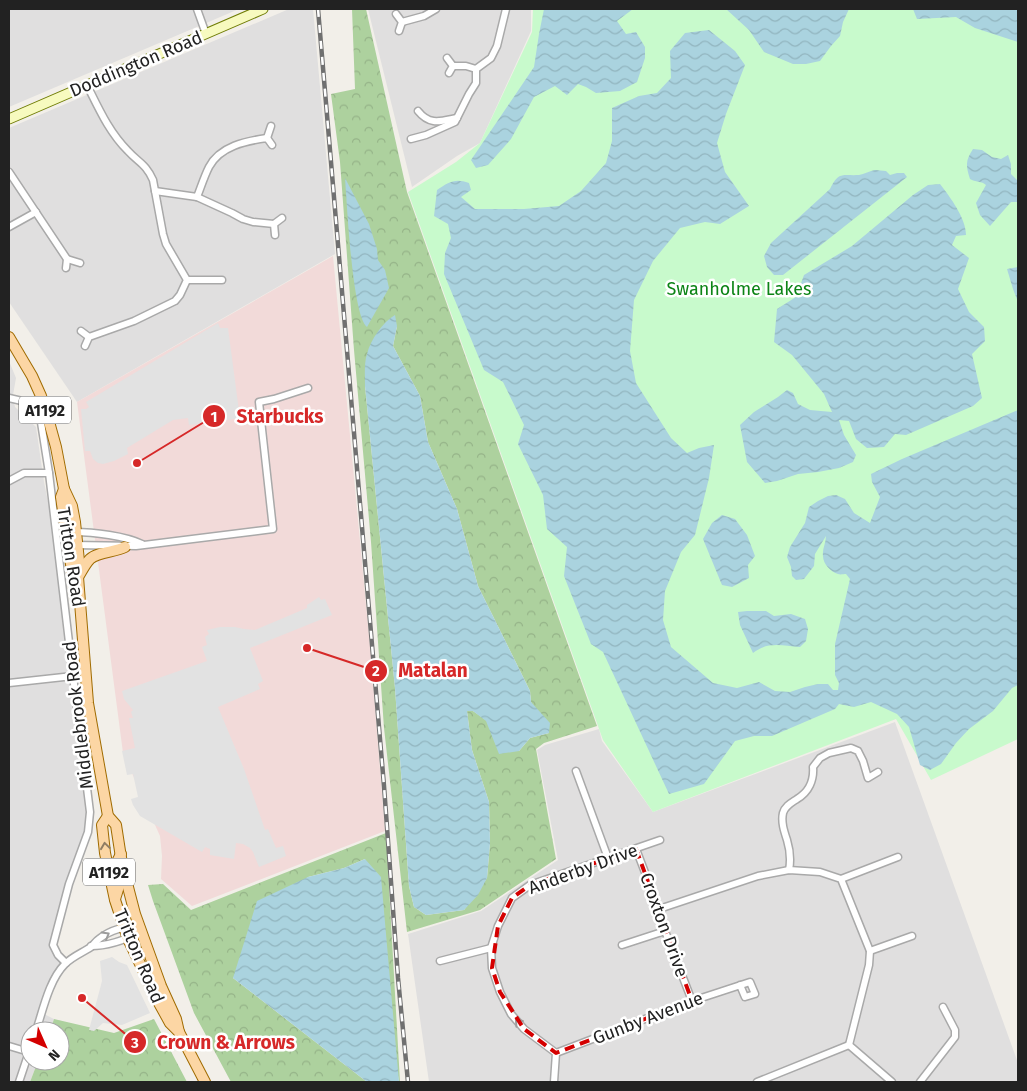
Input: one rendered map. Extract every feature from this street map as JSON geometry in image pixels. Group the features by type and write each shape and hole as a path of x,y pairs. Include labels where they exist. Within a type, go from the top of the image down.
{"main road":[{"name":"Doddington Road","path":"9,118 263,9"},
{"name":"Tritton Road","path":"9,337 41,396 56,447 64,489 72,506 71,532 73,545 79,561 78,577 88,703 108,816 116,825 123,851 125,877 140,929 161,986 176,1019 178,1032"},
{"path":"78,577 90,559 125,547"},
{"name":"Tritton Road","path":"108,816 102,825 106,853 115,900 128,939 159,1003 178,1032 205,1082"},
{"path":"115,900 119,886 115,866 123,851"}],"street":[{"path":"197,9 206,34"},
{"path":"402,22 424,16 436,9"},
{"path":"453,66 476,68 491,58 498,46 506,9"},
{"path":"396,14 402,22"},
{"path":"399,31 402,22"},
{"path":"447,58 453,66"},
{"path":"449,73 453,66"},
{"path":"411,139 455,122 468,94 476,83 476,68"},
{"path":"87,85 107,125 128,152 142,163 149,172 153,180 166,244 187,280"},
{"path":"418,111 431,121 437,122 457,118"},
{"path":"267,138 271,126"},
{"path":"198,197 209,166 221,153 236,145 267,138"},
{"path":"267,138 272,145"},
{"path":"9,172 67,259 80,263"},
{"path":"155,191 198,197 253,222 274,224 282,218"},
{"path":"9,228 36,212"},
{"path":"274,224 275,235"},
{"path":"66,268 67,259"},
{"path":"187,280 222,280"},
{"path":"85,346 89,337 134,321 175,301 187,280"},
{"path":"81,331 89,337"},
{"path":"73,545 125,547 273,529 259,402 308,388"},
{"name":"Middlebrook Road","path":"9,398 22,401 40,416 49,473 90,812 88,832 69,884 53,945 58,955 66,963"},
{"path":"9,481 24,473 49,473"},
{"path":"71,532 97,534 144,545"},
{"path":"9,683 73,676"},
{"path":"789,870 791,862 783,830 783,812 786,807 798,799 812,784 814,767 820,758 829,753 851,748 858,751 868,778 878,772"},
{"path":"576,771 608,858"},
{"name":"Anderby Drive","path":"556,1053 524,1029 511,1014 500,992 492,968 491,948 498,926 512,898 530,885 660,840"},
{"name":"Croxton Drive","path":"636,849 659,909 664,931 692,1001"},
{"path":"659,909 750,879 789,870 820,872 841,879 898,857"},
{"path":"841,879 870,951 869,965 849,1045"},
{"path":"40,1021 54,980 66,963 108,933 124,928 140,929"},
{"path":"91,946 102,946 128,939 140,929"},
{"path":"622,945 664,931"},
{"path":"870,951 912,936"},
{"path":"440,961 491,948"},
{"name":"Gunby Avenue","path":"556,1053 692,1001 740,985"},
{"path":"920,1082 955,1037 955,1030 943,1007"},
{"path":"757,1082 849,1045"},
{"path":"849,1045 892,1082"},
{"path":"554,1082 556,1053"}],"highlighted area":[{"path":"636,849 692,1001 556,1053 524,1029 500,992 492,968 498,926 512,898 530,885"}],"shaded area":[{"path":"9,9 239,9 9,107"},
{"path":"289,9 313,9 335,254 77,402 9,302 9,128"},
{"path":"368,9 531,9 531,31 480,143 457,156 412,187"},
{"path":"333,256 371,657 385,831 192,906 161,879 162,856 160,836 123,753 77,402"},
{"path":"218,323 220,328 228,328 241,418 189,425 188,418 173,420 127,448 128,454 114,461 103,464 93,459 90,451 85,451 81,409 89,407 86,402"},
{"path":"9,361 16,378 13,395 15,407 36,427 44,482 58,551 89,821 53,945 66,963 59,971 42,1013 54,1019 53,1021 20,1021 20,1071 34,1071 30,1082 9,1082"},
{"path":"319,597 321,600 325,599 332,615 250,648 263,681 258,684 260,689 218,707 244,769 265,830 268,829 276,848 283,846 286,856 259,867 250,848 236,843 234,859 210,855 210,849 205,847 202,852 140,816 131,799 138,797 133,774 127,775 122,751 135,748 129,718 133,718 131,712 133,710 124,699 122,691 207,661 202,647 207,645 205,637 209,634 207,630 220,627 235,627 255,630 307,608 307,605"},
{"path":"895,722 1018,1063 1018,1082 429,1082 408,934 481,911 558,860 537,750 545,745 599,729 602,741 653,812"},
{"path":"112,957 127,965 150,1013 122,1025 103,1023 94,1031 89,1030 102,981 100,961"}],"green space":[{"path":"352,9 366,9 407,192 597,726 544,743 536,749 556,859 480,910 407,932 384,728 340,162 331,94 355,89","holes":["397,326 393,346 420,396 428,442 457,509 478,586 530,691 531,702 549,733 530,738 519,751 486,720 473,711 467,711 472,750 489,802 490,843 487,878 464,910 426,915 414,907 409,886 395,688 365,386"]},
{"name":"Swanholme Lakes","path":"533,9 1018,9 1018,739 931,780 896,719 653,812 603,740 408,192 456,162 480,143 532,32"},
{"path":"386,833 400,1082 365,859 344,868 308,877 233,978 367,1082 231,1082 194,1013 148,885 163,884 191,910"},
{"path":"154,1019 187,1082 30,1082 34,1071 70,1071 70,1023 114,1033"}],"water":[{"path":"544,9 633,9 617,21 626,34 636,32 645,47 645,58 637,82 620,91 596,93 578,84 567,95 555,86 534,97 511,139 488,165 476,168 471,160 534,67"},
{"path":"726,9 849,9 843,22 840,36 820,61 793,64 764,52 749,30"},
{"path":"913,9 1018,9 1018,42 975,28 956,17 917,19"},
{"path":"709,30 735,51 745,65 717,143 725,172 749,206 720,224 705,222 680,228 653,261 634,300 630,351 636,383 671,438 687,453 714,445 709,478 695,535 681,552 665,591 663,620 671,647 713,683 737,688 759,682 775,691 790,692 818,684 828,684 833,690 838,690 839,683 835,675 835,644 850,579 846,574 839,574 826,565 823,553 826,536 815,554 814,566 804,579 796,580 792,576 787,557 790,547 805,523 809,507 828,496 836,495 845,499 854,513 870,523 880,497 872,482 871,474 1018,410 1018,685 1012,688 993,711 969,729 941,764 930,770 920,765 909,727 897,714 871,702 854,707 839,704 835,709 772,736 754,736 735,741 704,784 669,794 603,652 591,644 564,576 567,547 547,529 543,495 518,444 524,425 503,382 484,370 444,274 445,253 451,238 448,224 434,216 437,190 452,182 469,183 471,190 461,197 475,209 524,209 559,206 581,191 606,163 612,141 612,108 639,96 657,93 671,78 670,51 685,33"},
{"path":"973,149 982,150 992,157 1001,159 1008,155 1011,164 1011,174 1018,181 1018,202 1011,202 990,226 980,215 976,203 986,185 970,179 968,171 967,160"},
{"path":"875,170 886,171 890,175 904,173 907,177 783,275 774,275 767,267 764,256 771,243 830,189 836,179 845,175 859,175"},
{"path":"345,178 369,224 377,249 378,260 385,270 389,288 367,327 362,318 354,281"},
{"path":"940,184 957,208 965,228 966,235 956,236 952,245 969,258 958,289 969,312 984,327 985,341 972,354 982,398 973,406 906,435 895,434 884,447 867,448 856,439 849,421 839,420 844,435 856,455 853,462 839,468 798,474 765,483 747,462 740,425 754,412 787,390 793,393 798,404 810,410 832,412 824,394 792,355 774,342 777,309 796,297 804,275 852,246 913,195 928,185"},
{"path":"1018,267 1018,302 1007,269"},
{"path":"395,315 397,326 393,346 420,396 428,442 457,509 478,586 530,691 531,702 550,723 549,733 530,738 519,751 499,754 486,721 473,711 467,711 472,750 489,802 490,843 487,878 478,895 464,910 426,915 414,907 409,886 395,688 365,386 365,361 369,348 381,327"},
{"path":"722,515 735,519 747,535 755,556 748,565 749,578 732,587 722,585 703,539 712,523"},
{"path":"766,611 774,616 791,614 805,619 808,629 806,641 800,647 770,646 753,653 740,625 738,612"},
{"path":"365,859 381,877 399,1082 367,1082 233,978 257,901 308,877 344,868"}],"railway":[{"path":"318,9 408,1082"}],"place":[{"name":"Starbucks","path":"137,463"},
{"name":"Matalan","path":"307,648"},
{"name":"Crown & Arrows","path":"82,998"}]}
